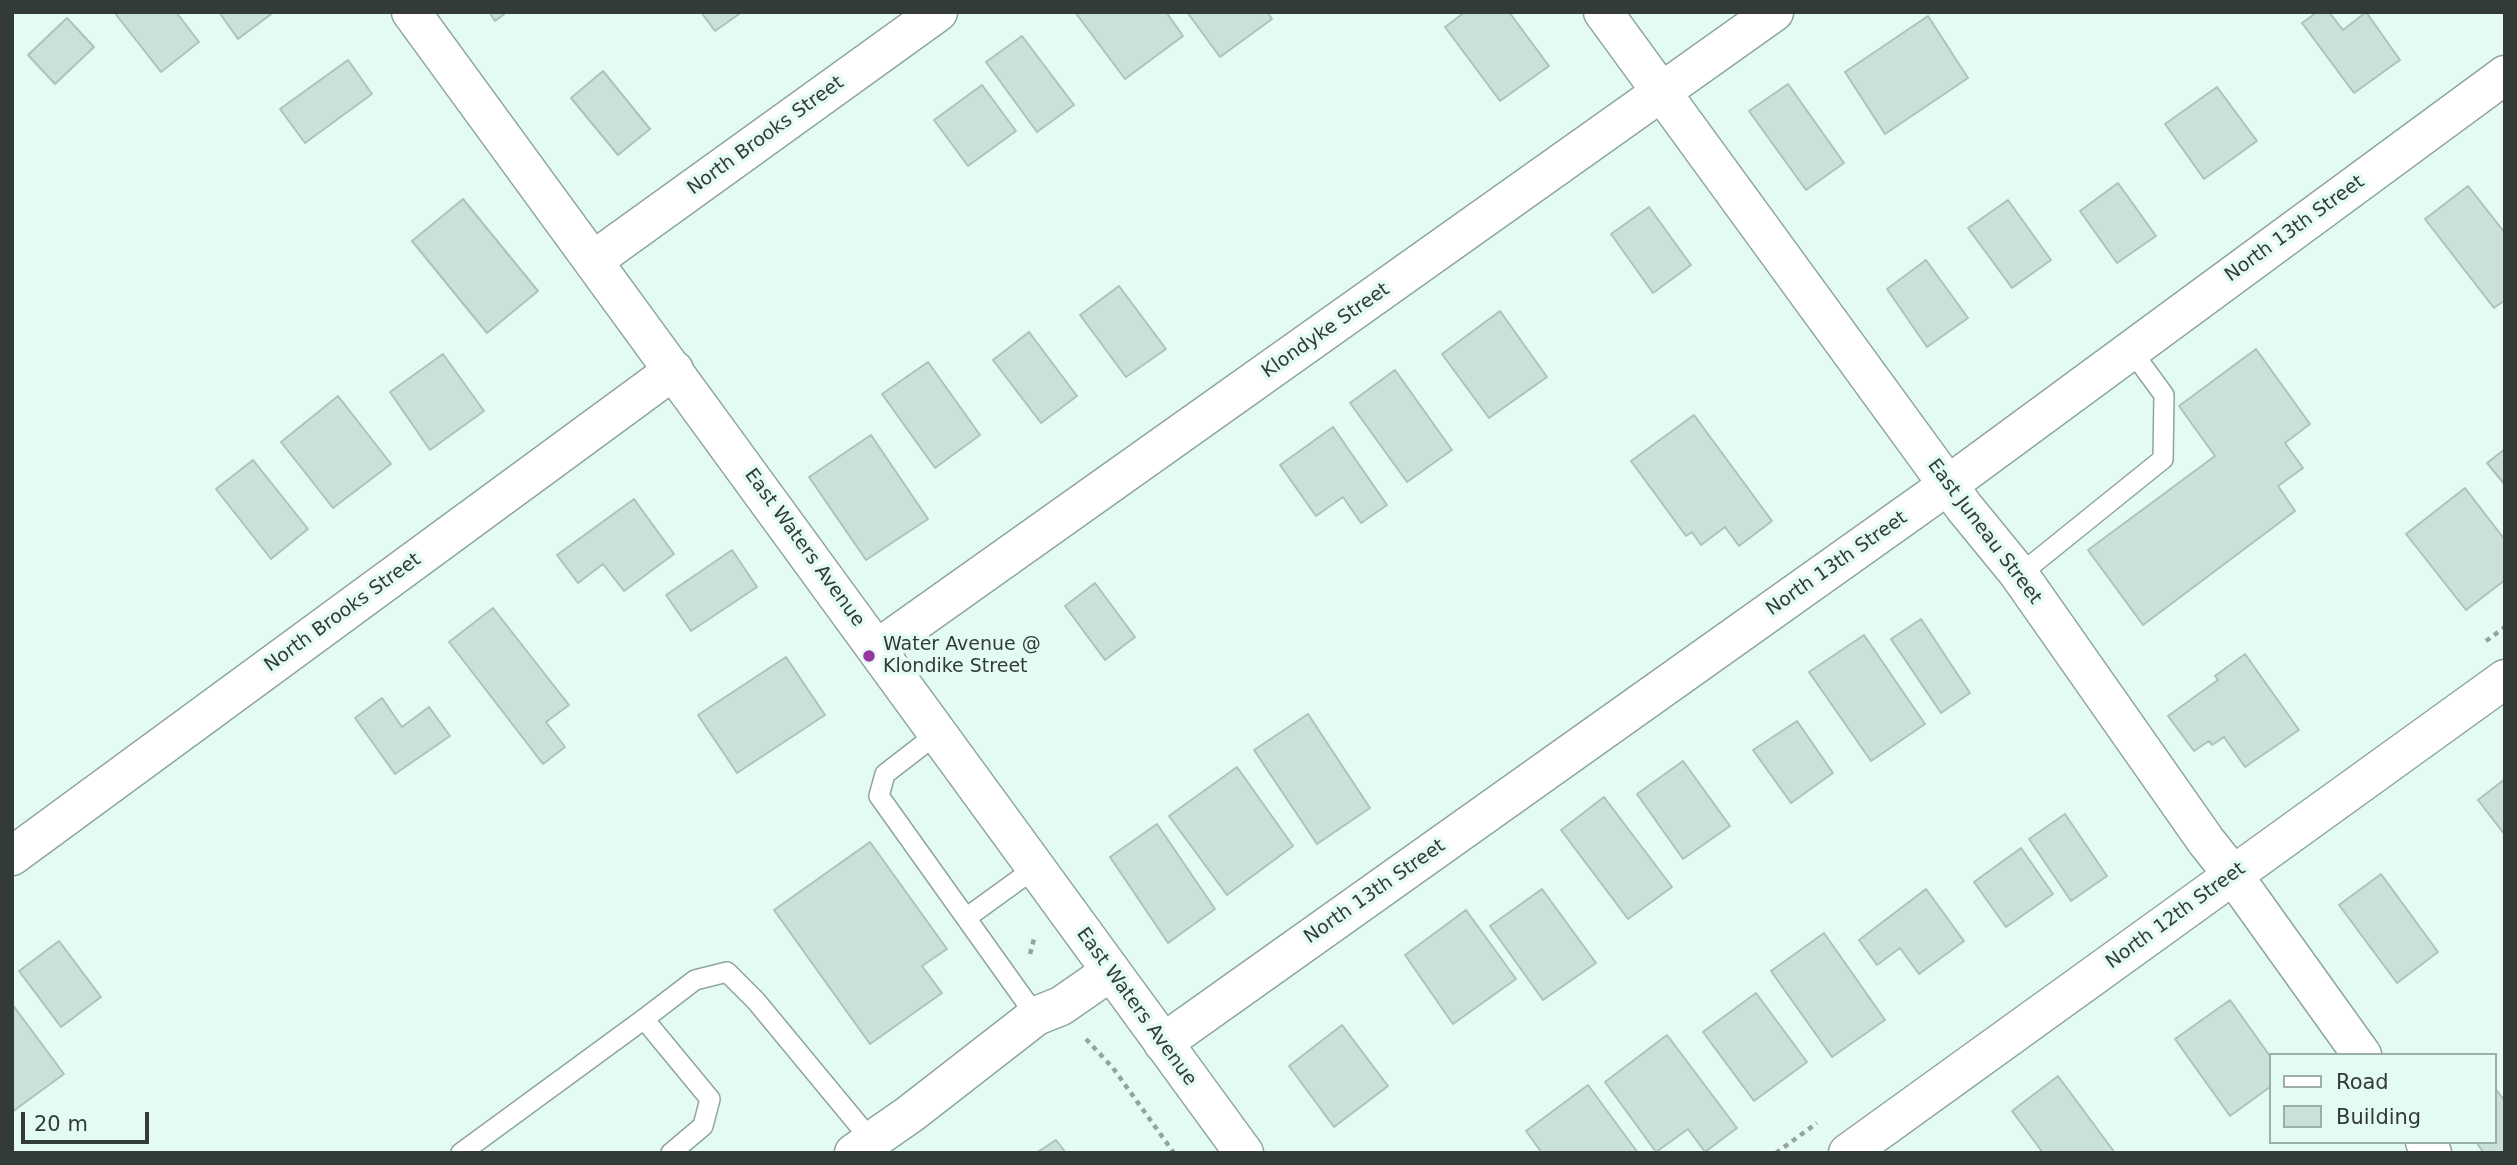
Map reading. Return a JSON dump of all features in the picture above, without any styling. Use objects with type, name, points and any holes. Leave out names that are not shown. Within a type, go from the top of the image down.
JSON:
[{"type":"street","name":"East Waters Avenue","points":[[411,12],[1244,1153]]},
{"type":"street","name":"North Brooks Street","points":[[594,260],[938,12]]},
{"type":"street","name":"East Juneau Street","points":[[1603,12],[1948,485],[2018,573],[2206,841],[2361,1053]]},
{"type":"street","name":"Klondyke Street","points":[[877,649],[1774,12]]},
{"type":"street","name":"North 13th Street","points":[[1163,1043],[1948,485],[2505,75]]},
{"type":"street","name":"North Brooks Street","points":[[12,856],[674,370]]},
{"type":"street","name":"North 12th Street","points":[[1848,1153],[2505,679]]},
{"type":"street","points":[[867,1149],[1036,1016],[1061,1006],[1110,972]]},
{"type":"lane","points":[[2018,573],[2164,459],[2164,396],[2131,350]]},
{"type":"lane","points":[[938,733],[885,774],[879,796],[1036,1016]]},
{"type":"lane","points":[[966,918],[1035,868]]},
{"type":"lane","points":[[461,1153],[695,980],[727,972],[757,1001],[867,1149]]},
{"type":"lane","points":[[644,1019],[710,1099],[703,1126],[671,1153]]},
{"type":"path","points":[[1076,1038],[1086,1039],[1113,1068],[1174,1153]]},
{"type":"building","points":[[114,12],[176,12],[199,42],[161,72]]},
{"type":"building","points":[[219,12],[274,12],[238,39]]},
{"type":"building","points":[[489,12],[507,12],[495,21]]},
{"type":"building","points":[[701,12],[742,12],[715,31]]},
{"type":"building","points":[[1075,12],[1166,12],[1183,36],[1125,79]]},
{"type":"building","points":[[1187,12],[1267,12],[1272,19],[1220,57]]},
{"type":"building","points":[[1465,12],[1509,12],[1549,66],[1500,101],[1445,27]]},
{"type":"building","points":[[2317,12],[2329,12],[2343,30],[2366,12],[2400,60],[2354,93],[2302,23]]},
{"type":"building","points":[[1928,16],[1968,78],[1885,134],[1845,72]]},
{"type":"building","points":[[67,18],[94,47],[55,84],[28,55]]},
{"type":"building","points":[[1022,36],[1074,105],[1037,132],[986,62]]},
{"type":"building","points":[[348,60],[372,94],[305,143],[280,109]]},
{"type":"building","points":[[603,71],[650,129],[618,155],[571,98]]},
{"type":"building","points":[[1788,84],[1844,163],[1806,190],[1749,111]]},
{"type":"building","points":[[982,85],[1016,131],[968,166],[934,120]]},
{"type":"building","points":[[2217,87],[2257,141],[2204,179],[2165,124]]},
{"type":"building","points":[[2118,183],[2156,236],[2117,263],[2080,211]]},
{"type":"building","points":[[2468,186],[2505,233],[2505,300],[2494,308],[2425,219]]},
{"type":"building","points":[[463,199],[538,291],[487,333],[412,241]]},
{"type":"building","points":[[2008,200],[2051,260],[2012,288],[1968,228]]},
{"type":"building","points":[[1649,207],[1691,265],[1653,293],[1611,234]]},
{"type":"building","points":[[1926,260],[1968,318],[1927,347],[1887,289]]},
{"type":"building","points":[[1119,286],[1166,349],[1126,377],[1080,315]]},
{"type":"building","points":[[1500,311],[1547,377],[1489,418],[1442,354]]},
{"type":"building","points":[[1029,332],[1077,396],[1041,423],[993,360]]},
{"type":"building","points":[[2256,349],[2310,424],[2285,443],[2303,468],[2278,486],[2295,511],[2143,625],[2088,550],[2215,456],[2179,406]]},
{"type":"building","points":[[443,354],[484,411],[430,450],[390,392]]},
{"type":"building","points":[[928,362],[980,435],[935,468],[882,394]]},
{"type":"building","points":[[1395,370],[1452,450],[1407,482],[1350,403]]},
{"type":"building","points":[[338,396],[391,464],[333,508],[281,442]]},
{"type":"building","points":[[1694,415],[1772,521],[1739,546],[1725,527],[1701,545],[1692,532],[1686,536],[1631,461]]},
{"type":"building","points":[[1333,427],[1387,505],[1361,523],[1343,497],[1316,516],[1280,465]]},
{"type":"building","points":[[871,435],[928,519],[866,560],[809,477]]},
{"type":"building","points":[[2505,449],[2505,485],[2487,463]]},
{"type":"building","points":[[253,460],[308,529],[271,559],[216,489]]},
{"type":"building","points":[[2465,488],[2505,540],[2505,580],[2466,610],[2406,534]]},
{"type":"building","points":[[634,499],[674,554],[624,591],[603,564],[578,583],[557,555]]},
{"type":"building","points":[[732,550],[757,587],[691,631],[666,595]]},
{"type":"building","points":[[1095,583],[1135,637],[1105,660],[1065,606]]},
{"type":"building","points":[[493,608],[569,705],[546,722],[565,747],[543,764],[449,642]]},
{"type":"building","points":[[1921,619],[1970,693],[1941,713],[1891,639]]},
{"type":"building","points":[[1864,635],[1925,724],[1871,761],[1809,672]]},
{"type":"building","points":[[2245,654],[2299,730],[2245,767],[2224,737],[2212,745],[2209,741],[2194,751],[2168,716],[2218,680],[2215,676]]},
{"type":"building","points":[[786,657],[825,715],[737,773],[698,715]]},
{"type":"building","points":[[382,698],[402,727],[429,707],[450,736],[395,774],[355,718]]},
{"type":"building","points":[[1308,714],[1370,808],[1317,844],[1254,750]]},
{"type":"building","points":[[1797,721],[1833,773],[1791,803],[1753,750]]},
{"type":"building","points":[[1683,761],[1730,826],[1683,859],[1637,794]]},
{"type":"building","points":[[1237,767],[1293,846],[1227,895],[1169,816]]},
{"type":"building","points":[[2505,779],[2505,835],[2478,800]]},
{"type":"building","points":[[1604,797],[1672,887],[1628,919],[1561,830]]},
{"type":"building","points":[[2065,814],[2107,876],[2071,901],[2029,839]]},
{"type":"building","points":[[1157,824],[1215,909],[1168,943],[1110,857]]},
{"type":"building","points":[[870,842],[947,949],[922,966],[942,993],[870,1044],[774,910]]},
{"type":"building","points":[[2021,848],[2053,894],[2006,927],[1974,882]]},
{"type":"building","points":[[2381,874],[2438,952],[2397,983],[2339,905]]},
{"type":"building","points":[[1542,889],[1596,963],[1543,1000],[1490,926]]},
{"type":"building","points":[[1926,889],[1964,941],[1919,974],[1900,948],[1877,965],[1859,940]]},
{"type":"building","points":[[1466,910],[1516,979],[1453,1024],[1405,955]]},
{"type":"building","points":[[1824,933],[1885,1020],[1832,1057],[1771,971]]},
{"type":"building","points":[[59,941],[101,997],[61,1027],[19,971]]},
{"type":"building","points":[[1756,993],[1807,1062],[1754,1101],[1703,1032]]},
{"type":"building","points":[[2230,1000],[2268,1053],[2268,1088],[2230,1116],[2175,1039]]},
{"type":"building","points":[[12,1004],[64,1074],[12,1112]]},
{"type":"building","points":[[1342,1025],[1388,1086],[1334,1127],[1289,1066]]},
{"type":"building","points":[[1667,1035],[1737,1128],[1705,1152],[1688,1129],[1656,1152],[1605,1082]]},
{"type":"building","points":[[2058,1076],[2115,1153],[2043,1153],[2012,1111]]},
{"type":"building","points":[[1588,1085],[1638,1153],[1542,1153],[1526,1131]]},
{"type":"building","points":[[2496,1090],[2505,1101],[2505,1153],[2484,1153],[2477,1144],[2496,1144]]},
{"type":"building","points":[[1056,1140],[1066,1153],[1036,1153]]},
{"type":"place","name":"Water Avenue @ Klondike Street","points":[[869,656]]}]
